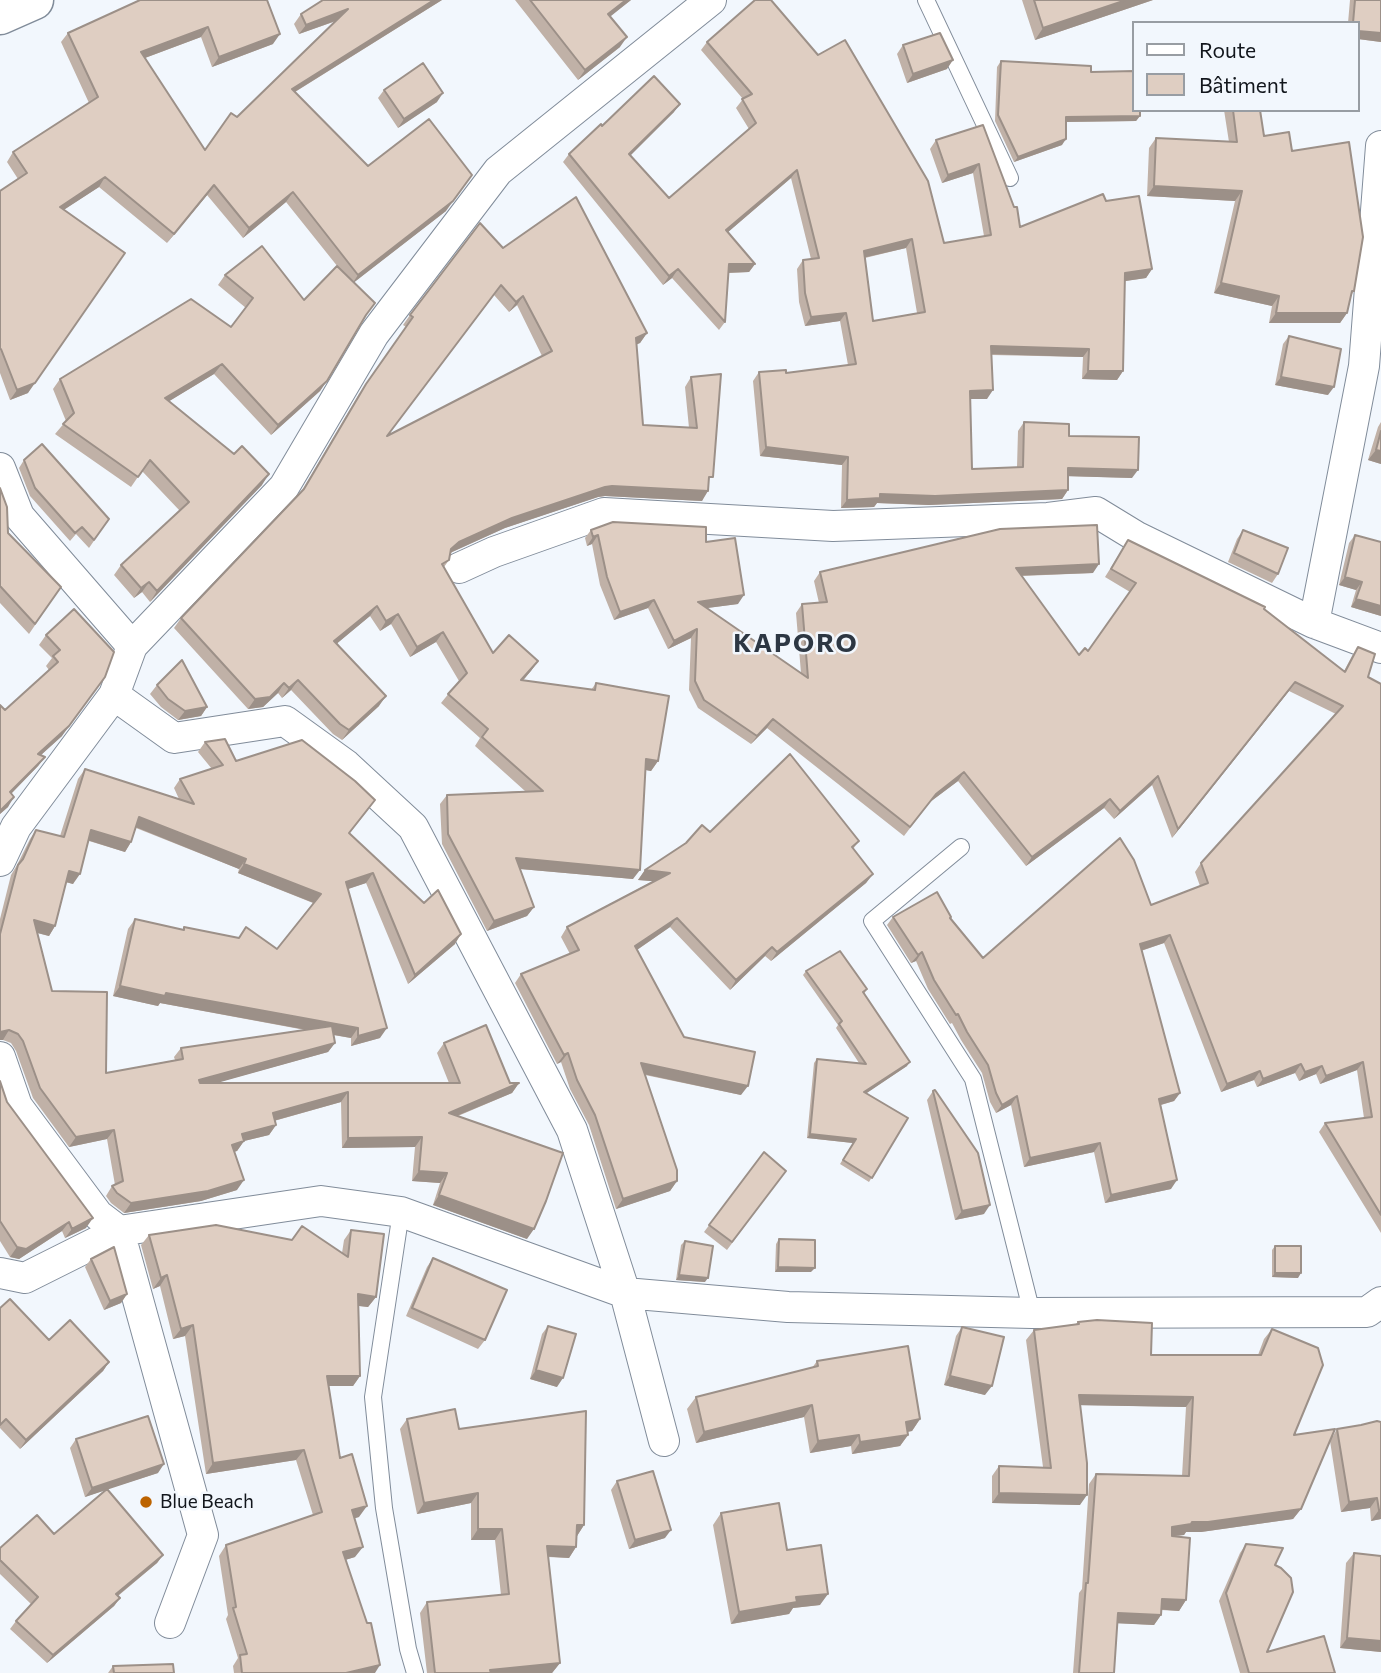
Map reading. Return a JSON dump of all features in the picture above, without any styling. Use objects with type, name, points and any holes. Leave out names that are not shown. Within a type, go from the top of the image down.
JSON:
[{"type":"main road","points":[[0,15],[34,0]]},
{"type":"street","points":[[0,860],[16,827],[114,695],[132,646],[284,487],[374,334],[498,171],[711,0]]},
{"type":"street","points":[[1314,623],[1364,366],[1381,146]]},
{"type":"street","points":[[0,468],[19,516],[132,646]]},
{"type":"street","points":[[458,568],[494,552],[604,513],[833,526],[1048,517],[1096,512],[1137,537],[1314,623],[1381,648]]},
{"type":"street","points":[[114,695],[174,738],[285,720],[346,765],[413,827],[572,1130],[625,1293],[664,1441]]},
{"type":"street","points":[[0,1057],[17,1106],[98,1215],[119,1231],[203,1535],[170,1623]]},
{"type":"street","points":[[0,1273],[25,1278],[119,1231],[320,1201],[401,1212],[625,1293],[788,1307],[1032,1313],[1367,1312],[1381,1303]]},
{"type":"lane","points":[[926,0],[1010,178]]},
{"type":"lane","points":[[961,847],[872,921],[973,1079],[1032,1313]]},
{"type":"lane","points":[[401,1212],[373,1397],[384,1508],[408,1649],[415,1673]]},
{"type":"building","points":[[140,0],[267,0],[280,34],[219,57],[208,27],[141,52],[205,150],[231,113],[237,117],[348,9],[306,25],[301,14],[323,0],[434,0],[292,89],[368,166],[429,119],[472,175],[453,201],[358,275],[293,192],[249,228],[214,185],[174,234],[105,177],[60,207],[125,253],[35,383],[17,390],[0,349],[0,191],[27,173],[13,152],[98,97],[68,33]]},
{"type":"building","points":[[530,0],[626,0],[608,14],[627,37],[585,70]]},
{"type":"building","points":[[755,0],[771,0],[818,55],[845,40],[928,181],[944,243],[991,235],[979,164],[948,175],[936,140],[983,125],[1014,207],[1017,207],[1020,227],[1103,194],[1106,201],[1139,196],[1152,269],[1125,273],[1123,371],[1088,371],[1089,349],[991,346],[993,390],[970,391],[972,469],[1023,467],[1024,422],[1069,424],[1069,436],[1139,437],[1138,470],[1068,468],[1068,490],[935,496],[880,494],[880,498],[847,500],[848,457],[766,447],[759,372],[786,370],[786,373],[856,364],[846,313],[811,317],[805,293],[803,260],[819,258],[797,170],[726,230],[755,264],[729,264],[725,322],[678,269],[669,276],[569,154],[654,76],[680,104],[629,154],[669,198],[756,123],[742,99],[752,94],[707,42]],"holes":[[[912,239],[925,312],[873,321],[864,251]]]},
{"type":"building","points":[[1034,0],[1126,0],[1043,28]]},
{"type":"building","points":[[1355,0],[1381,0],[1381,33],[1360,31],[1360,21],[1353,21]]},
{"type":"building","points":[[940,33],[953,60],[913,74],[903,45]]},
{"type":"building","points":[[1001,61],[1091,66],[1091,72],[1132,71],[1132,112],[1140,112],[1140,116],[1066,117],[1066,139],[1018,157],[998,115]]},
{"type":"building","points":[[423,63],[443,93],[404,119],[384,90]]},
{"type":"building","points":[[1233,112],[1260,112],[1264,136],[1289,132],[1292,151],[1349,142],[1363,237],[1354,291],[1347,313],[1276,313],[1279,296],[1221,283],[1242,191],[1154,186],[1156,138],[1237,142]]},
{"type":"building","points":[[576,197],[647,333],[636,338],[643,425],[697,428],[691,377],[721,374],[713,477],[709,477],[708,491],[605,487],[512,518],[459,542],[451,549],[449,560],[442,564],[493,653],[509,635],[538,661],[521,680],[595,690],[596,683],[669,696],[658,761],[646,759],[640,870],[516,858],[534,907],[494,921],[448,834],[447,795],[543,791],[482,737],[488,729],[448,694],[467,673],[443,632],[417,647],[398,614],[386,621],[377,606],[334,641],[386,696],[349,730],[298,680],[289,688],[284,683],[270,697],[255,699],[181,618],[304,489],[366,384],[413,317],[410,315],[480,223],[503,248]],"holes":[[[501,285],[516,302],[523,296],[552,351],[387,436]]]},
{"type":"building","points":[[262,246],[304,300],[337,266],[375,303],[327,381],[278,425],[222,364],[165,398],[234,454],[242,446],[269,474],[157,591],[149,582],[141,588],[121,565],[189,502],[150,460],[138,477],[63,424],[74,413],[60,379],[191,299],[231,327],[253,298],[225,275]]},
{"type":"building","points":[[1289,336],[1341,349],[1334,387],[1281,377]]},
{"type":"building","points":[[1381,431],[1381,451],[1376,450]]},
{"type":"building","points":[[42,444],[109,519],[94,540],[82,527],[75,533],[35,488],[24,460]]},
{"type":"building","points":[[0,488],[7,507],[8,533],[61,587],[35,624],[0,586]]},
{"type":"building","points":[[613,522],[706,527],[706,542],[735,538],[744,595],[698,602],[808,678],[802,604],[827,602],[820,572],[1000,529],[1097,525],[1099,564],[1016,568],[1079,655],[1085,648],[1088,651],[1136,583],[1111,569],[1128,540],[1265,607],[1264,609],[1345,672],[1358,647],[1375,654],[1368,677],[1381,684],[1381,1215],[1325,1123],[1372,1117],[1363,1062],[1326,1076],[1322,1066],[1305,1072],[1301,1064],[1263,1079],[1260,1071],[1227,1084],[1170,935],[1140,944],[1180,1093],[1159,1099],[1177,1180],[1111,1195],[1100,1143],[1030,1158],[1017,1096],[1002,1105],[988,1065],[934,980],[922,952],[918,955],[893,917],[937,892],[950,918],[983,958],[1120,838],[1134,860],[1151,905],[1208,883],[1201,863],[1343,706],[1295,682],[1178,829],[1158,776],[1120,811],[1110,799],[1032,857],[964,772],[936,794],[910,827],[773,719],[757,736],[704,700],[695,681],[697,629],[674,641],[654,600],[620,612],[607,577],[598,535],[593,537],[591,530]]},
{"type":"building","points":[[1243,530],[1288,548],[1278,574],[1234,553]]},
{"type":"building","points":[[1355,535],[1381,542],[1381,606],[1356,599],[1362,582],[1345,577]]},
{"type":"building","points":[[74,609],[114,652],[105,677],[69,726],[38,754],[45,757],[10,792],[14,797],[0,811],[0,705],[5,710],[58,662],[53,656],[60,650],[46,635]]},
{"type":"building","points":[[182,660],[207,707],[185,711],[168,699],[157,685]]},
{"type":"building","points":[[225,739],[236,761],[302,740],[355,781],[375,800],[349,833],[424,903],[438,890],[461,934],[415,975],[373,873],[346,882],[387,1028],[358,1036],[358,1028],[120,986],[135,919],[239,938],[246,927],[277,949],[321,894],[244,864],[246,859],[139,817],[131,842],[91,830],[80,874],[69,871],[55,926],[34,920],[52,991],[107,992],[106,1073],[183,1059],[181,1048],[332,1026],[335,1043],[199,1080],[200,1083],[460,1083],[444,1043],[486,1025],[510,1083],[519,1083],[449,1113],[563,1153],[534,1229],[439,1195],[447,1173],[419,1171],[422,1137],[348,1138],[348,1092],[273,1113],[276,1125],[242,1134],[244,1141],[232,1145],[244,1180],[208,1191],[131,1203],[112,1186],[123,1181],[114,1130],[76,1137],[40,1088],[18,1034],[9,1030],[0,1032],[0,934],[18,865],[36,830],[64,837],[85,769],[194,804],[180,779],[223,765],[205,742]]},
{"type":"building","points":[[790,754],[859,841],[852,847],[873,874],[777,952],[772,947],[736,980],[677,918],[635,946],[684,1037],[755,1052],[748,1086],[641,1063],[677,1170],[677,1181],[623,1199],[595,1115],[577,1080],[568,1053],[564,1055],[521,974],[579,950],[567,927],[670,873],[645,870],[686,843],[702,825],[710,832]]},
{"type":"building","points":[[840,951],[867,989],[863,992],[910,1062],[864,1092],[908,1118],[872,1178],[843,1160],[856,1139],[810,1134],[817,1059],[866,1064],[839,1024],[842,1021],[806,971]]},
{"type":"building","points":[[0,1081],[7,1102],[93,1218],[72,1229],[69,1222],[26,1249],[17,1247],[0,1221]]},
{"type":"building","points":[[935,1090],[978,1153],[990,1205],[962,1211],[933,1091]]},
{"type":"building","points":[[764,1152],[786,1171],[732,1242],[709,1225]]},
{"type":"building","points":[[216,1225],[292,1240],[302,1226],[348,1257],[351,1230],[384,1234],[376,1297],[358,1294],[360,1376],[327,1376],[340,1458],[352,1454],[367,1506],[352,1510],[363,1547],[343,1552],[367,1623],[371,1623],[380,1665],[346,1673],[242,1673],[240,1655],[247,1654],[233,1608],[236,1607],[226,1545],[322,1512],[304,1450],[213,1463],[193,1325],[181,1329],[167,1275],[161,1278],[149,1235]]},
{"type":"building","points":[[779,1239],[815,1240],[815,1268],[778,1267]]},
{"type":"building","points":[[685,1241],[713,1246],[708,1278],[679,1275]]},
{"type":"building","points":[[1275,1246],[1301,1246],[1301,1273],[1275,1273]]},
{"type":"building","points":[[114,1247],[127,1294],[110,1301],[91,1259]]},
{"type":"building","points":[[433,1258],[507,1290],[485,1340],[412,1308]]},
{"type":"building","points":[[10,1299],[49,1340],[70,1320],[109,1362],[26,1440],[6,1419],[0,1425],[0,1308]]},
{"type":"building","points":[[1097,1320],[1152,1323],[1151,1355],[1261,1355],[1272,1329],[1318,1348],[1323,1365],[1294,1435],[1335,1429],[1301,1509],[1192,1522],[1172,1527],[1172,1536],[1190,1538],[1186,1600],[1162,1599],[1161,1615],[1118,1613],[1114,1673],[1079,1673],[1096,1474],[1189,1476],[1193,1397],[1079,1395],[1087,1463],[1087,1495],[999,1493],[999,1466],[1051,1468],[1034,1330]]},
{"type":"building","points":[[548,1326],[576,1334],[563,1378],[536,1370]]},
{"type":"building","points":[[962,1327],[1004,1337],[992,1386],[950,1376]]},
{"type":"building","points":[[908,1346],[920,1419],[906,1422],[908,1435],[860,1442],[859,1435],[818,1441],[812,1405],[704,1432],[696,1397],[818,1366],[817,1361]]},
{"type":"building","points":[[455,1409],[459,1429],[586,1411],[584,1525],[577,1525],[576,1547],[547,1546],[560,1663],[490,1670],[491,1673],[435,1673],[427,1602],[509,1594],[502,1529],[478,1529],[478,1493],[424,1503],[407,1419]]},
{"type":"building","points":[[148,1416],[164,1464],[92,1488],[76,1439]]},
{"type":"building","points":[[1381,1422],[1381,1510],[1377,1498],[1349,1502],[1337,1429]]},
{"type":"building","points":[[653,1471],[671,1530],[635,1540],[617,1481]]},
{"type":"building","points":[[107,1489],[163,1555],[116,1594],[120,1598],[53,1655],[16,1621],[38,1597],[0,1560],[0,1548],[37,1515],[54,1534]]},
{"type":"building","points":[[779,1503],[787,1550],[821,1545],[828,1594],[796,1597],[797,1602],[739,1612],[721,1513]]},
{"type":"building","points":[[1246,1544],[1283,1548],[1275,1565],[1291,1578],[1293,1592],[1267,1652],[1324,1636],[1335,1673],[1249,1673],[1226,1593]]},
{"type":"building","points":[[1354,1553],[1381,1556],[1381,1641],[1347,1638]]},
{"type":"building","points":[[173,1664],[174,1673],[114,1673],[113,1666]]},
{"type":"place","name":"Blue Beach","points":[[146,1502]]},
{"type":"district","name":"KAPORO","points":[[796,643]]}]
